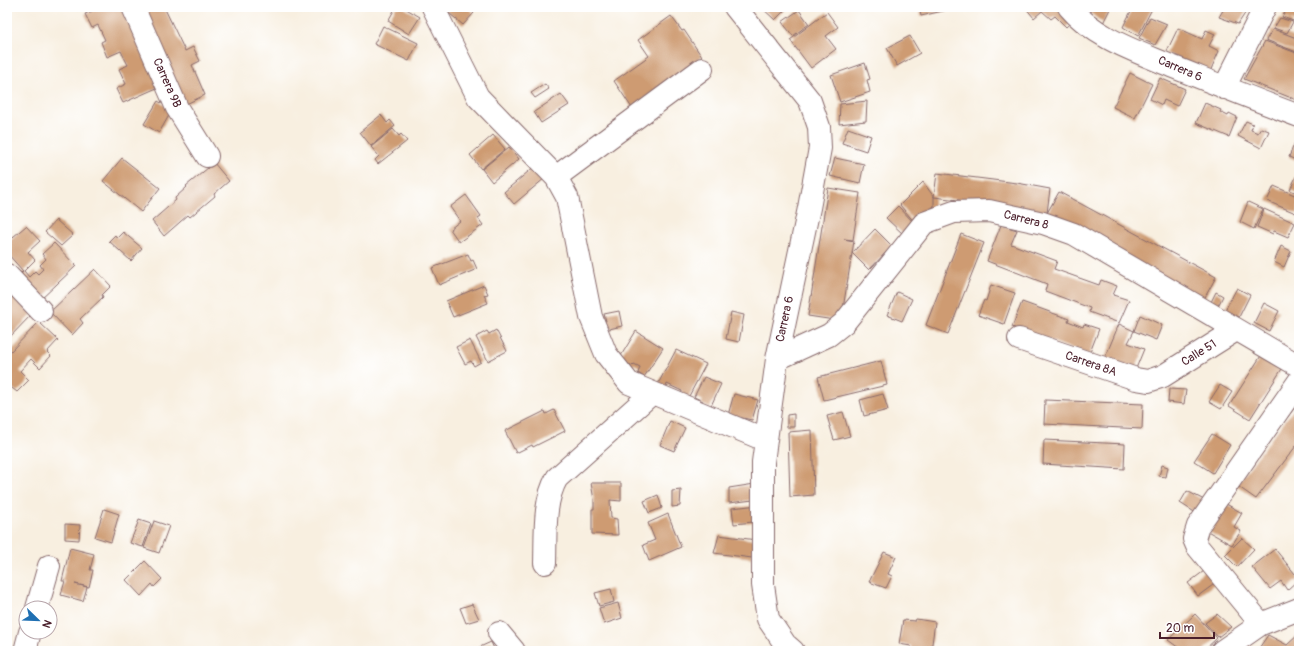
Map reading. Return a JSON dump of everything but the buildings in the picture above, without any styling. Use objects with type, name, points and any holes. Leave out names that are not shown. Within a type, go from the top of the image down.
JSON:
[{"type":"street","name":"Carrera 9B","points":[[133,7],[177,108],[207,156]]},
{"type":"street","points":[[432,7],[478,97],[556,177],[567,197],[591,317],[606,354],[629,383],[651,394],[765,440]]},
{"type":"street","name":"Carrera 6","points":[[735,7],[810,101],[819,127],[820,148],[809,208],[777,359],[763,462],[763,585],[768,619],[785,644],[793,651]]},
{"type":"street","name":"Carrera 6","points":[[1070,7],[1077,16],[1114,42],[1224,88],[1299,116]]},
{"type":"street","points":[[1224,88],[1265,7]]},
{"type":"street","points":[[556,177],[702,69]]},
{"type":"street","name":"Carrera 8","points":[[777,359],[829,335],[844,323],[924,223],[954,212],[989,211],[1043,223],[1074,234],[1299,366]]},
{"type":"street","points":[[7,275],[41,311]]},
{"type":"street","name":"Calle 51","points":[[1163,376],[1236,330]]},
{"type":"street","name":"Carrera 8A","points":[[1019,339],[1136,380],[1148,381],[1163,376]]},
{"type":"street","points":[[1261,624],[1197,546],[1195,534],[1198,526],[1299,381]]},
{"type":"street","points":[[544,563],[548,503],[551,488],[557,478],[651,394]]},
{"type":"street","points":[[39,600],[49,566]]},
{"type":"street","points":[[1222,651],[1261,624],[1299,609]]},
{"type":"street","points":[[499,633],[514,651]]},
{"type":"street","points":[[25,651],[28,640]]}]
